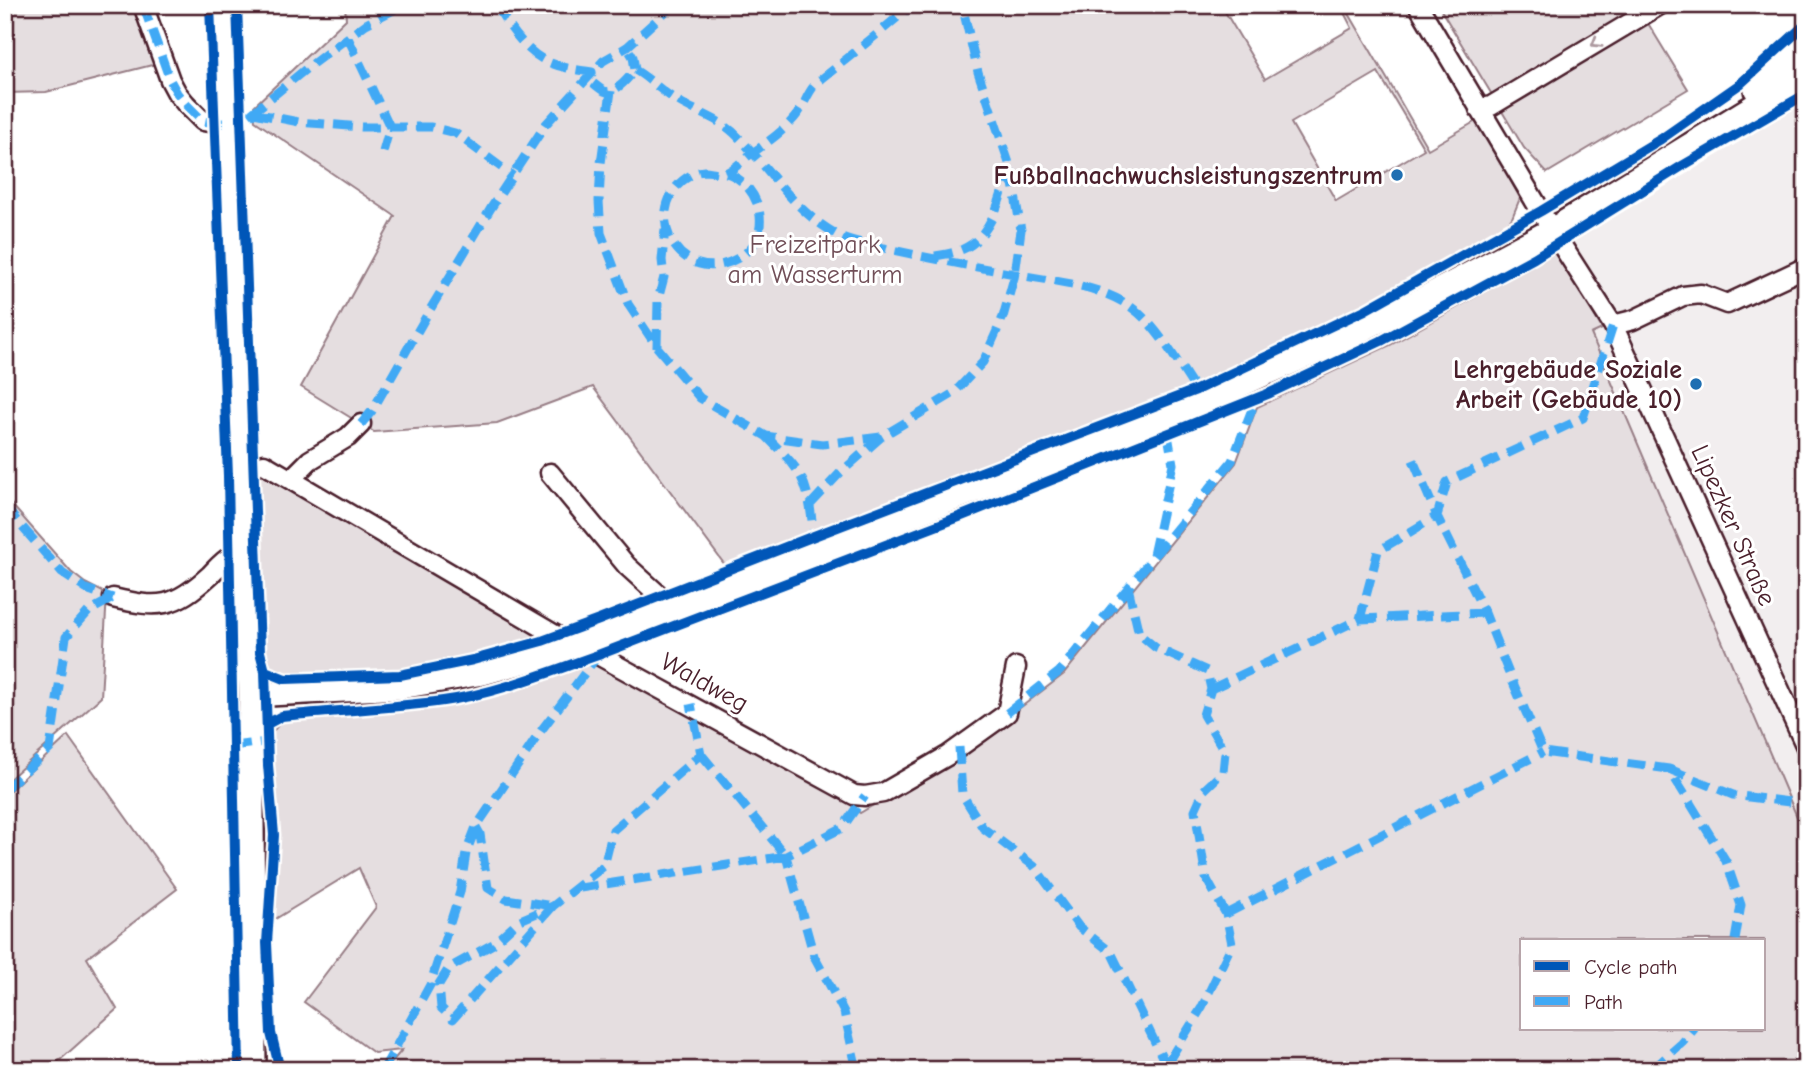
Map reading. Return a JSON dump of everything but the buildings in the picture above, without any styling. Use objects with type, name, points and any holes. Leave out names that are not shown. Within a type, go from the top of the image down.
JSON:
[{"type":"main road","points":[[226,5],[251,695],[254,1070]]},
{"type":"main road","points":[[1694,141],[1806,49]]},
{"type":"main road","points":[[251,695],[400,687],[483,673],[576,645],[1200,403],[1265,376],[1417,302],[1552,230],[1806,74]]},
{"type":"main road","points":[[255,1019],[269,1070]]},
{"type":"street","points":[[143,5],[177,93],[203,121],[232,124]]},
{"type":"street","name":"Lipezker Straße","points":[[1418,5],[1552,230],[1613,325],[1806,747]]},
{"type":"street","points":[[1479,109],[1491,106],[1660,5]]},
{"type":"street","points":[[1613,325],[1633,320],[1683,296],[1701,294],[1727,304],[1806,267]]},
{"type":"street","points":[[291,479],[310,460],[348,437],[361,424]]},
{"type":"street","name":"Waldweg","points":[[264,464],[576,645],[598,654],[854,795],[883,793],[947,756],[1007,713],[1016,667]]},
{"type":"street","points":[[550,473],[627,566],[671,609]]},
{"type":"street","points":[[113,598],[138,604],[173,602],[201,583],[229,557],[247,555]]},
{"type":"shaded area","points":[[1806,102],[1806,838],[1591,333],[1602,328],[1558,251]]},
{"type":"green space","points":[[5,5],[136,5],[156,64],[46,92],[5,93]]},
{"type":"green space","name":"Freizeitpark am Wasserturm","points":[[345,5],[1221,5],[1265,79],[1352,28],[1340,5],[1344,5],[1428,149],[1476,121],[1409,5],[1486,134],[1520,198],[1512,218],[1501,231],[1361,307],[1258,354],[1193,388],[725,565],[593,387],[497,423],[374,432],[301,387],[395,216],[255,121],[254,106],[346,19]],"holes":[[[1378,72],[1424,149],[1336,201],[1291,123]]]},
{"type":"green space","points":[[1438,5],[1620,5],[1633,27],[1646,20],[1688,89],[1547,173],[1524,148]]},
{"type":"green space","points":[[1558,251],[1602,329],[1591,334],[1806,838],[1806,1070],[385,1070],[402,1050],[374,1053],[304,1002],[376,907],[359,868],[272,921],[275,846],[273,731],[281,722],[294,717],[367,715],[447,706],[595,659],[828,784],[860,813],[945,762],[1064,674],[1236,463],[1257,407],[1390,345]]},
{"type":"green space","points":[[259,468],[547,637],[472,658],[399,672],[286,676],[268,668],[263,654]]},
{"type":"green space","points":[[5,497],[71,572],[107,594],[101,697],[5,783]]},
{"type":"green space","points":[[68,736],[177,889],[87,958],[117,1009],[49,1070],[5,1070],[5,795]]},
{"type":"marked path","points":[[143,5],[177,93],[203,121],[232,123]]},
{"type":"marked path","points":[[250,115],[366,24],[403,5]]},
{"type":"marked path","points":[[496,5],[518,38],[532,52],[553,64],[592,72],[593,83],[604,91],[617,88],[635,70],[633,57],[627,47]]},
{"type":"marked path","points":[[361,424],[372,411],[491,208],[546,124],[603,61],[627,47],[673,5]]},
{"type":"marked path","points":[[726,173],[742,182],[754,196],[760,214],[759,232],[756,241],[735,260],[717,265],[699,264],[689,260],[674,245],[666,226],[667,205],[676,187],[684,179],[699,172],[725,173],[733,168],[788,125],[822,79],[906,10],[922,5]]},
{"type":"marked path","points":[[611,91],[601,163],[601,233],[628,304],[657,347],[700,398],[766,436],[822,444],[881,437],[954,393],[983,362],[1003,317],[1015,274],[1021,230],[1010,166],[978,72],[962,5]]},
{"type":"marked path","points":[[348,38],[390,127],[383,152]]},
{"type":"marked path","points":[[635,70],[672,97],[733,132],[807,213],[838,235],[902,252],[1066,283],[1107,294],[1140,314],[1196,390]]},
{"type":"marked path","points":[[254,113],[299,122],[361,127],[431,127],[455,133],[513,176]]},
{"type":"marked path","points":[[935,256],[963,249],[972,244],[986,229],[996,210],[1008,171]]},
{"type":"marked path","points":[[657,347],[658,300],[664,277],[662,260],[665,229]]},
{"type":"marked path","points":[[1211,689],[1360,619],[1378,551],[1437,516],[1447,482],[1583,418],[1613,325]]},
{"type":"marked path","points":[[1007,713],[1059,672],[1232,461],[1256,399]]},
{"type":"marked path","points":[[1153,555],[1173,464],[1168,435]]},
{"type":"marked path","points":[[766,436],[800,475],[810,504],[814,536]]},
{"type":"marked path","points":[[810,505],[839,474],[881,437]]},
{"type":"marked path","points":[[1413,460],[1437,516],[1485,613],[1543,752],[1669,769],[1726,861],[1741,905],[1735,939]]},
{"type":"marked path","points":[[5,507],[62,573],[86,589],[113,598]]},
{"type":"marked path","points":[[1128,587],[1139,634],[1156,648],[1207,671],[1211,689],[1203,715],[1225,752],[1223,772],[1204,790],[1195,810],[1206,878],[1226,914],[1232,944],[1202,1007],[1166,1065],[1168,1070]]},
{"type":"marked path","points":[[5,789],[50,749],[66,637],[89,611],[113,598]]},
{"type":"marked path","points":[[1360,619],[1485,613]]},
{"type":"marked path","points":[[383,1070],[430,985],[460,892],[466,853],[476,827],[543,728],[596,658]]},
{"type":"marked path","points":[[553,906],[453,1019],[441,1008],[439,984],[449,968],[493,944],[518,921],[553,906],[604,866],[613,830],[701,754],[691,704]]},
{"type":"marked path","points":[[232,746],[266,742]]},
{"type":"marked path","points":[[959,747],[962,794],[983,828],[1034,866],[1079,927],[1111,952],[1166,1065]]},
{"type":"marked path","points":[[1226,914],[1543,752]]},
{"type":"marked path","points":[[701,754],[786,856]]},
{"type":"marked path","points":[[1669,769],[1733,795],[1797,803]]},
{"type":"marked path","points":[[857,1070],[844,1012],[814,956],[786,856],[842,828],[865,796]]},
{"type":"marked path","points":[[476,827],[480,834],[488,888],[506,899],[553,906]]},
{"type":"marked path","points":[[580,888],[786,856]]},
{"type":"marked path","points":[[1652,1070],[1693,1030]]},
{"type":"cycle path","points":[[210,5],[228,476],[239,1070]]},
{"type":"cycle path","points":[[237,5],[260,652],[265,671],[268,765],[274,835],[267,943],[271,1033],[280,1070]]},
{"type":"cycle path","points":[[265,671],[285,679],[400,675],[473,660],[542,641],[1196,390],[1365,310],[1541,211],[1661,139],[1740,84],[1806,24]]},
{"type":"cycle path","points":[[267,724],[282,716],[463,698],[522,682],[959,517],[1270,393],[1381,341],[1534,258],[1682,166],[1806,94]]},
{"type":"place","name":"Fußballnachwuchsleistungszentrum","points":[[1397,175]]},
{"type":"place","name":"Lehrgebäude Soziale Arbeit (Gebäude 10)","points":[[1696,384]]}]
